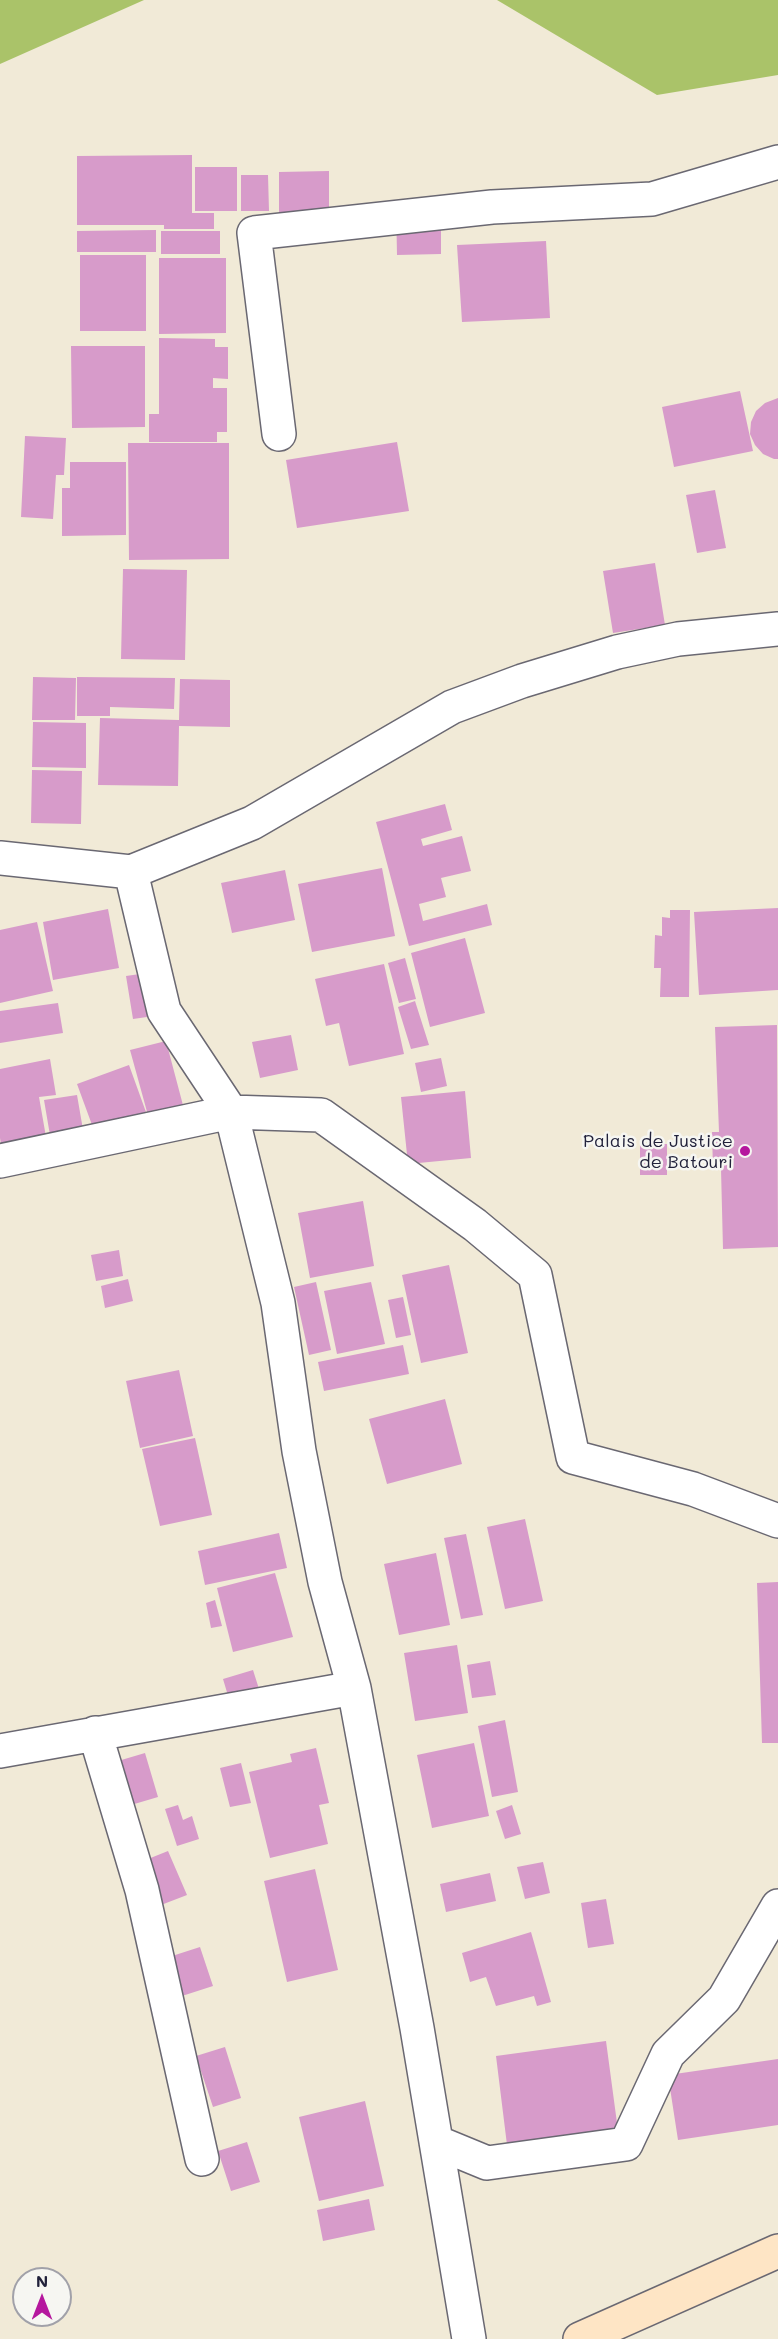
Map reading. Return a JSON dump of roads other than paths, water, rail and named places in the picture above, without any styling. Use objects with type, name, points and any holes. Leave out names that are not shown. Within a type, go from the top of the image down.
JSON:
[{"type":"main road","points":[[580,2339],[778,2251]]},
{"type":"street","points":[[279,434],[254,233],[492,207],[652,199],[778,162]]},
{"type":"street","points":[[0,858],[131,872],[252,823],[452,708],[522,681],[617,652],[678,639],[778,628]]},
{"type":"street","points":[[131,872],[164,1011],[231,1112],[278,1303],[299,1451],[325,1582],[354,1688],[469,2339]]},
{"type":"street","points":[[0,1161],[231,1112],[321,1115],[475,1225],[535,1275],[573,1457],[693,1489],[778,1521]]},
{"type":"street","points":[[0,1751],[354,1688]]},
{"type":"street","points":[[95,1733],[142,1890],[202,2159]]},
{"type":"street","points":[[436,2142],[488,2163],[626,2144],[668,2054],[724,1999],[778,1906]]},
{"type":"place","name":"Palais de Justice de Batouri","points":[[745,1151]]}]
